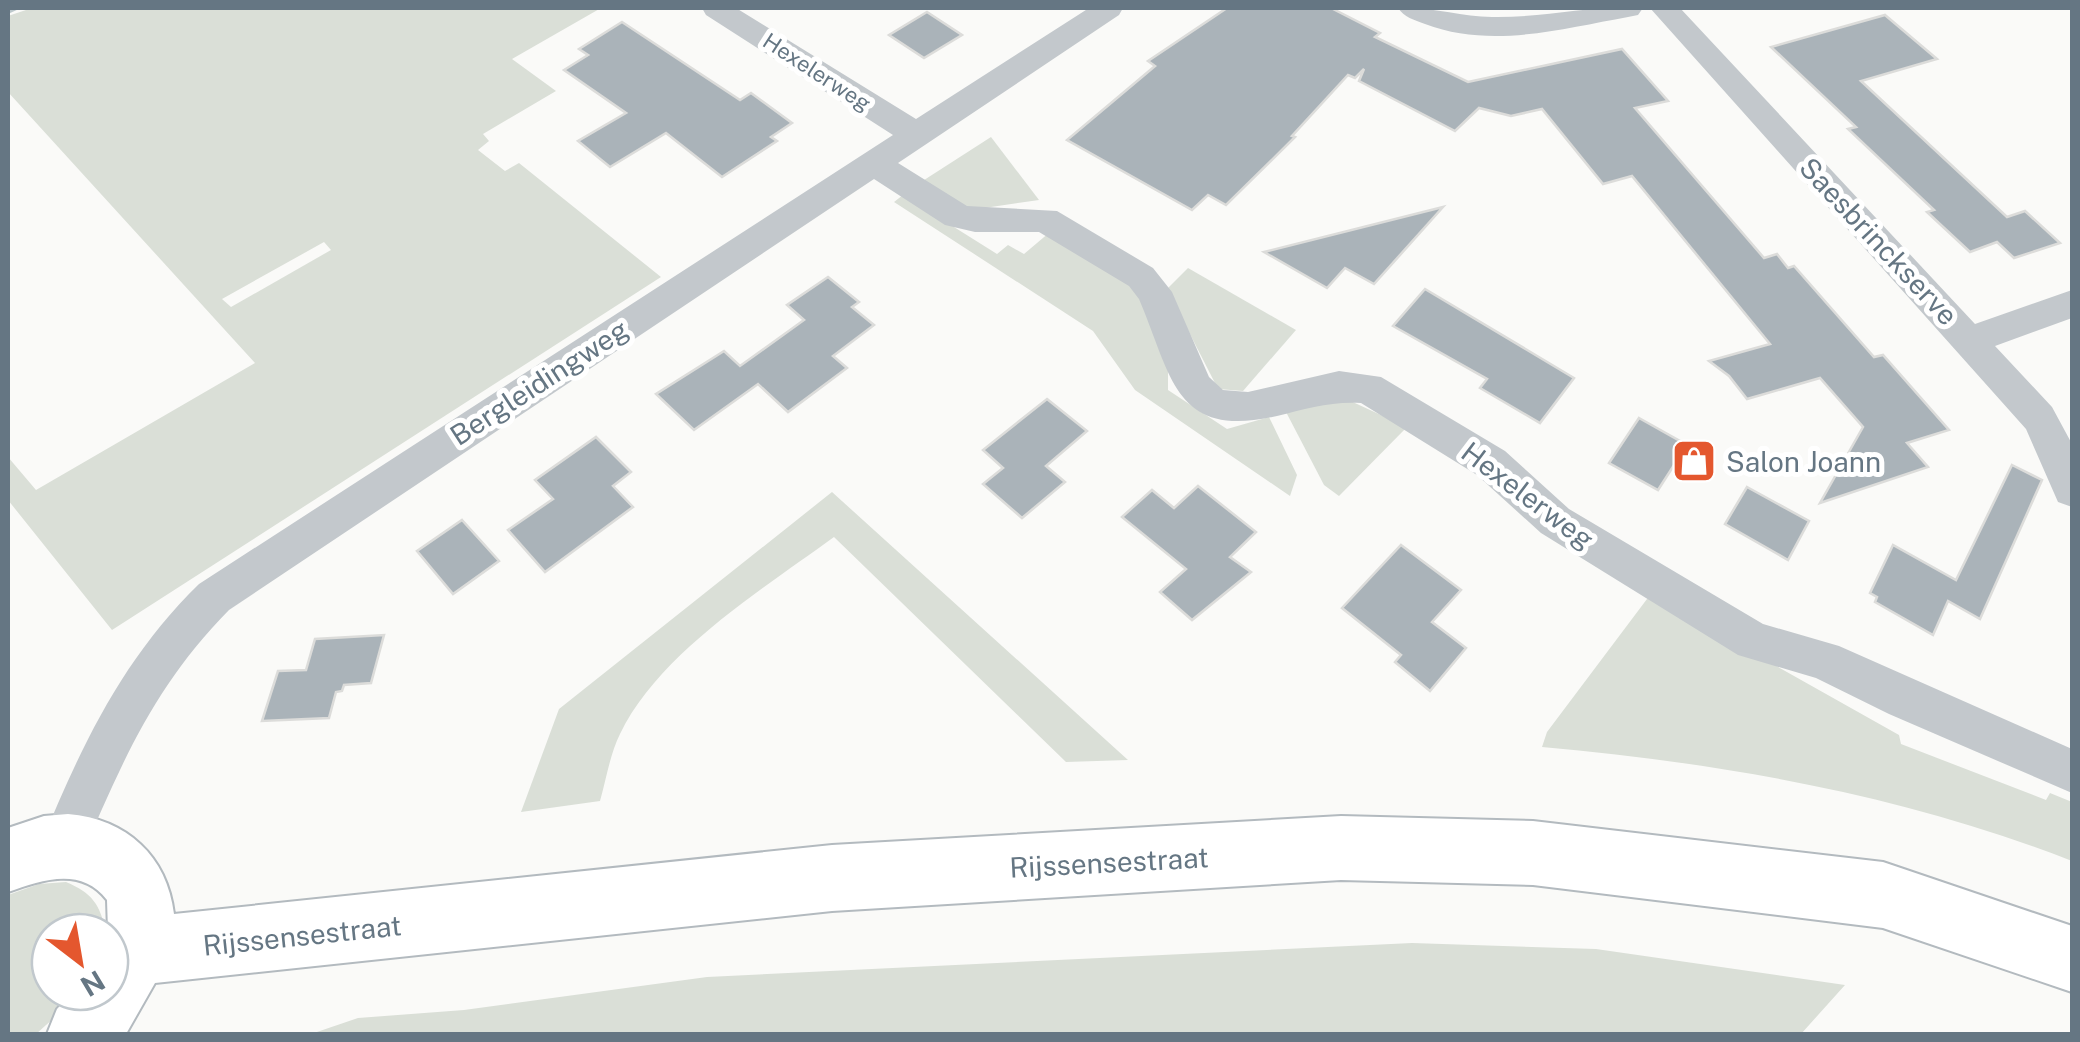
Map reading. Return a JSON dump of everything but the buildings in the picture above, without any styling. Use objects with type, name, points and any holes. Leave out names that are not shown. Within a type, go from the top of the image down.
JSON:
[{"type":"main road","points":[[36,852],[88,847],[121,864],[131,876],[139,898],[136,952],[104,1010],[82,1034]]},
{"type":"main road","name":"Rijssensestraat","points":[[136,952],[832,878],[1341,848],[1533,852],[1883,895],[2072,959]]},
{"type":"street","name":"Hexelerweg","points":[[716,8],[918,136]]},
{"type":"street","name":"Bergleidingweg","points":[[36,852],[158,654],[214,596],[1109,8]]},
{"type":"street","points":[[1413,8],[1460,26],[1486,30],[1628,8]]},
{"type":"street","name":"Saesbrinckserve","points":[[1664,8],[2039,418],[2067,471],[2072,490]]},
{"type":"street","name":"Hexelerweg","points":[[876,164],[957,216],[974,220],[1045,220],[1141,277],[1154,292],[1194,386],[1213,404],[1248,407],[1339,386],[1368,388],[1491,463],[1555,521],[1753,641],[1824,660],[1904,699],[2072,770]]},
{"type":"street","points":[[1970,340],[2072,304]]},
{"type":"shaded area","points":[[32,8],[601,8],[512,59],[556,91],[483,134],[489,141],[478,150],[505,171],[519,163],[661,277],[112,630],[8,500],[8,457],[36,490],[255,363],[8,92],[8,16]],"holes":[[[324,242],[331,250],[231,307],[222,299]]]},
{"type":"shaded area","points":[[991,137],[1039,200],[964,211],[921,182]]},
{"type":"shaded area","points":[[903,195],[997,254],[1008,245],[1024,254],[1050,232],[1135,284],[1168,362],[1168,390],[1227,429],[1269,417],[1297,475],[1290,496],[1135,390],[1093,331],[894,202]]},
{"type":"shaded area","points":[[1188,268],[1296,330],[1243,391],[1218,389],[1167,289]]},
{"type":"shaded area","points":[[1344,398],[1407,427],[1339,496],[1324,485],[1286,412]]},
{"type":"shaded area","points":[[832,492],[1128,760],[1066,762],[834,537],[745,601],[660,676],[637,704],[620,734],[600,801],[521,812],[559,709]]},
{"type":"shaded area","points":[[1650,595],[1899,735],[1901,744],[2046,800],[2050,793],[2072,802],[2072,861],[1944,818],[1812,785],[1677,762],[1542,747],[1547,732]]},
{"type":"shaded area","points":[[66,882],[82,891],[100,912],[30,912],[30,1012],[61,1012],[36,1034],[8,1034],[8,895],[39,884]]},
{"type":"shaded area","points":[[1412,943],[1596,949],[1845,985],[1801,1034],[311,1034],[358,1018],[464,1010],[707,977]]},
{"type":"waterway","points":[[8,10],[15,8]]},
{"type":"place","name":"Salon Joann","points":[[1694,461]]}]
